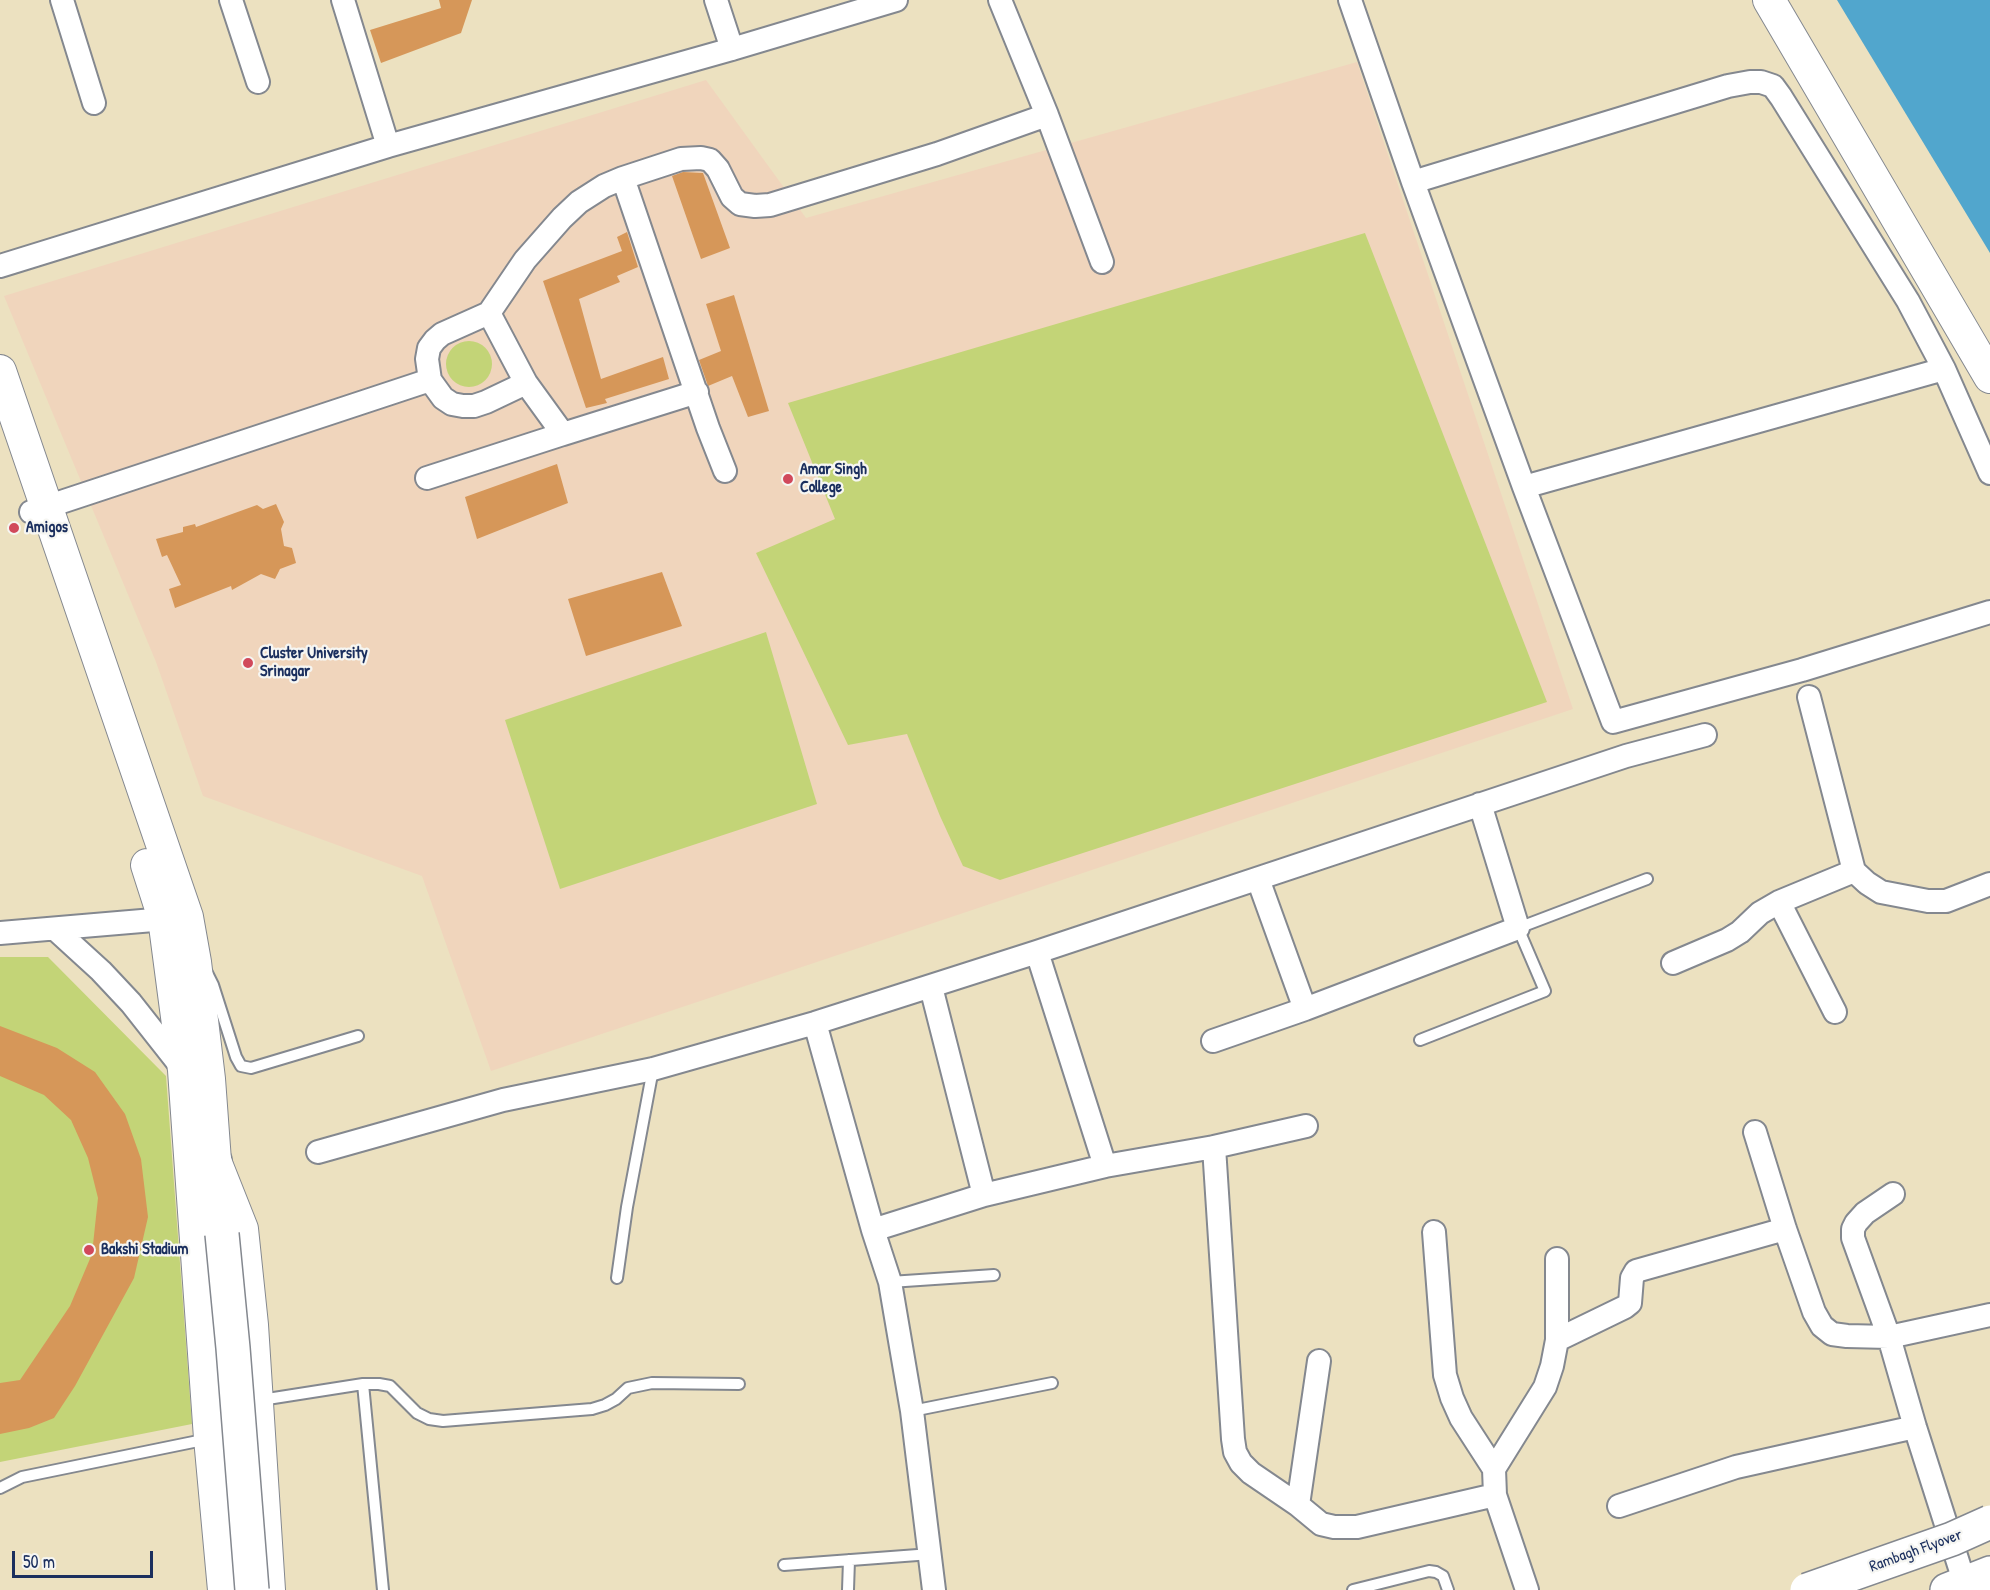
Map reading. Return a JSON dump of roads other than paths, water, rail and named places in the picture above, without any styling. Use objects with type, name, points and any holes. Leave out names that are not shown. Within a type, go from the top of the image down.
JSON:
[{"type":"main road","points":[[215,1161],[233,1348],[252,1590]]},
{"type":"main road","name":"Rambagh Flyover","points":[[1807,1590],[1952,1539],[1990,1522]]},
{"type":"main road","points":[[1843,1590],[1990,1533]]},
{"type":"main road","name":"Rambagh Flyover","points":[[1869,1590],[1990,1545]]},
{"type":"street","points":[[62,0],[94,103]]},
{"type":"street","points":[[231,0],[258,82]]},
{"type":"street","points":[[343,0],[388,146]]},
{"type":"street","points":[[716,0],[732,49]]},
{"type":"street","points":[[0,266],[388,146],[896,0]]},
{"type":"street","points":[[1000,0],[1047,115],[1102,262]]},
{"type":"street","points":[[1350,0],[1413,182],[1524,487],[1613,722],[1802,670],[1990,612]]},
{"type":"street","points":[[1769,0],[1990,376]]},
{"type":"street","points":[[1413,182],[1728,86],[1750,82],[1761,82],[1773,86],[1908,301],[1944,369],[1990,473]]},
{"type":"street","points":[[526,383],[474,406],[452,404],[443,398],[430,380],[427,359],[429,348],[441,334],[489,313],[525,260],[562,218],[595,191],[623,178],[681,159],[701,158],[710,160],[732,197],[740,204],[770,205],[937,154],[1047,115]]},
{"type":"street","points":[[623,178],[708,428],[725,471]]},
{"type":"street","points":[[489,313],[526,383],[562,434]]},
{"type":"street","points":[[1524,487],[1944,369]]},
{"type":"street","points":[[0,371],[39,509],[176,918],[195,963],[209,1078],[215,1161],[242,1229],[252,1324],[235,1428],[225,1590]]},
{"type":"street","points":[[39,509],[430,380]]},
{"type":"street","points":[[427,478],[697,392]]},
{"type":"street","points":[[0,419],[39,509]]},
{"type":"street","points":[[1809,697],[1854,871],[1881,892],[1928,901],[1946,901],[1990,884]]},
{"type":"street","points":[[318,1152],[502,1100],[653,1069],[815,1023],[931,987],[1626,756],[1705,735]]},
{"type":"street","points":[[1213,1041],[1305,1009],[1518,928],[1480,804]]},
{"type":"street","points":[[1673,963],[1727,940],[1740,932],[1760,913],[1779,902],[1854,871]]},
{"type":"street","points":[[1258,879],[1305,1009]]},
{"type":"street","points":[[1779,902],[1835,1012]]},
{"type":"street","points":[[0,933],[176,918]]},
{"type":"street","points":[[176,918],[184,1070],[235,1428],[269,1590]]},
{"type":"street","points":[[55,929],[101,971],[131,1003],[184,1070]]},
{"type":"street","points":[[1037,952],[1105,1166]]},
{"type":"street","points":[[931,987],[984,1195]]},
{"type":"street","points":[[815,1023],[873,1230],[890,1282],[912,1411],[934,1590]]},
{"type":"street","points":[[873,1230],[984,1195],[1105,1166],[1214,1147],[1306,1126]]},
{"type":"street","points":[[1755,1132],[1814,1312],[1822,1326],[1832,1334],[1889,1337],[1990,1315]]},
{"type":"street","points":[[1214,1147],[1233,1438],[1235,1452],[1241,1463],[1251,1473],[1298,1505],[1321,1524],[1345,1528],[1495,1495]]},
{"type":"street","points":[[1893,1194],[1865,1213],[1853,1229],[1853,1238],[1889,1337],[1915,1427],[1967,1582]]},
{"type":"street","points":[[1557,1340],[1630,1303],[1632,1278],[1636,1271],[1785,1229]]},
{"type":"street","points":[[1434,1232],[1445,1375],[1461,1418],[1494,1468],[1495,1495],[1527,1590]]},
{"type":"street","points":[[1494,1468],[1545,1387],[1557,1340],[1557,1259]]},
{"type":"street","points":[[1298,1505],[1319,1361]]},
{"type":"street","points":[[1619,1506],[1736,1467],[1915,1427]]},
{"type":"lane","points":[[1420,1040],[1545,991],[1518,928],[1647,879]]},
{"type":"lane","points":[[195,963],[206,972],[213,985],[241,1066],[251,1068],[358,1036]]},
{"type":"lane","points":[[617,1278],[627,1207],[653,1069]]},
{"type":"lane","points":[[890,1282],[994,1275]]},
{"type":"lane","points":[[0,1488],[22,1477],[235,1428],[363,1384],[390,1386],[417,1413],[429,1419],[443,1421],[592,1409],[616,1399],[628,1388],[652,1383],[739,1384]]},
{"type":"lane","points":[[912,1411],[1052,1383]]},
{"type":"lane","points":[[363,1384],[383,1590]]},
{"type":"lane","points":[[783,1565],[931,1554]]},
{"type":"lane","points":[[848,1590],[849,1560]]},
{"type":"lane","points":[[1353,1590],[1429,1571],[1443,1576],[1448,1590]]},
{"type":"water","points":[[1837,0],[1990,0],[1990,253]]},
{"type":"place","name":"Amar Singh College","points":[[788,479]]},
{"type":"place","name":"Amigos","points":[[14,528]]},
{"type":"place","name":"Cluster University Srinagar","points":[[248,663]]},
{"type":"place","name":"Bakshi Stadium","points":[[89,1250]]}]
